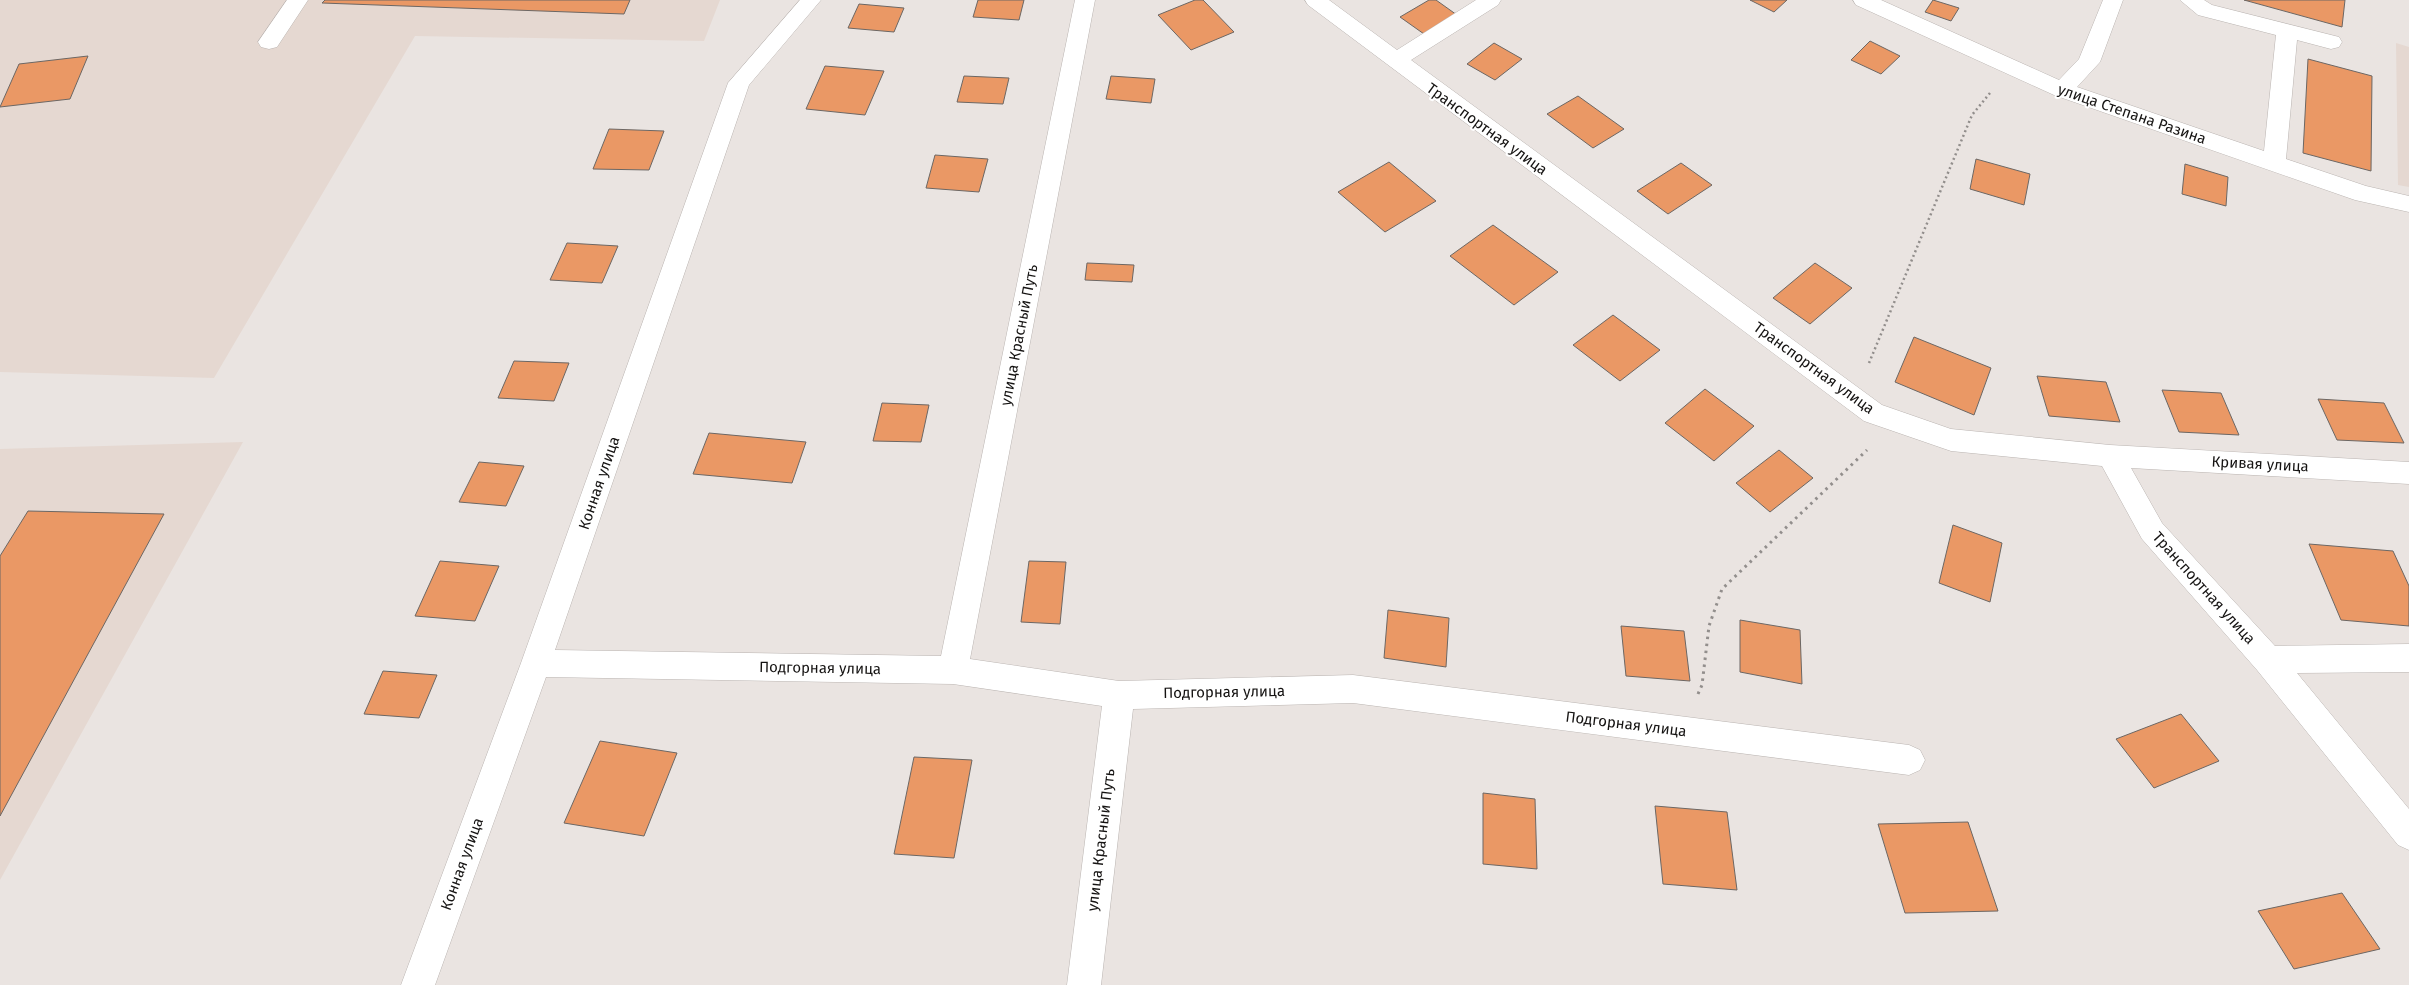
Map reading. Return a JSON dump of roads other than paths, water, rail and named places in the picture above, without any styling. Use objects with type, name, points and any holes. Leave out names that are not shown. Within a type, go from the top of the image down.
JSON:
[{"type":"street","points":[[269,42],[298,0]]},
{"type":"street","name":"Конная улица","points":[[418,985],[536,663],[740,83],[811,0]]},
{"type":"street","name":"улица Красный Путь","points":[[953,670],[1085,0]]},
{"type":"street","name":"Транспортная улица","points":[[1315,0],[1873,413],[1951,440],[2110,456],[2152,531],[2268,660],[2409,834]]},
{"type":"street","points":[[1395,61],[1491,0]]},
{"type":"street","name":"улица Степана Разина","points":[[1863,0],[2062,90],[2363,194],[2409,204]]},
{"type":"street","points":[[2062,90],[2089,62],[2113,0]]},
{"type":"street","points":[[2190,0],[2205,10],[2331,42]]},
{"type":"street","points":[[2274,163],[2287,31]]},
{"type":"street","name":"Кривая улица","points":[[2110,456],[2409,473]]},
{"type":"street","points":[[2268,660],[2409,658]]},
{"type":"street","name":"Подгорная улица","points":[[536,663],[953,670],[1119,695],[1353,689],[1909,760]]},
{"type":"street","name":"улица Красный Путь","points":[[1084,985],[1119,695]]}]
